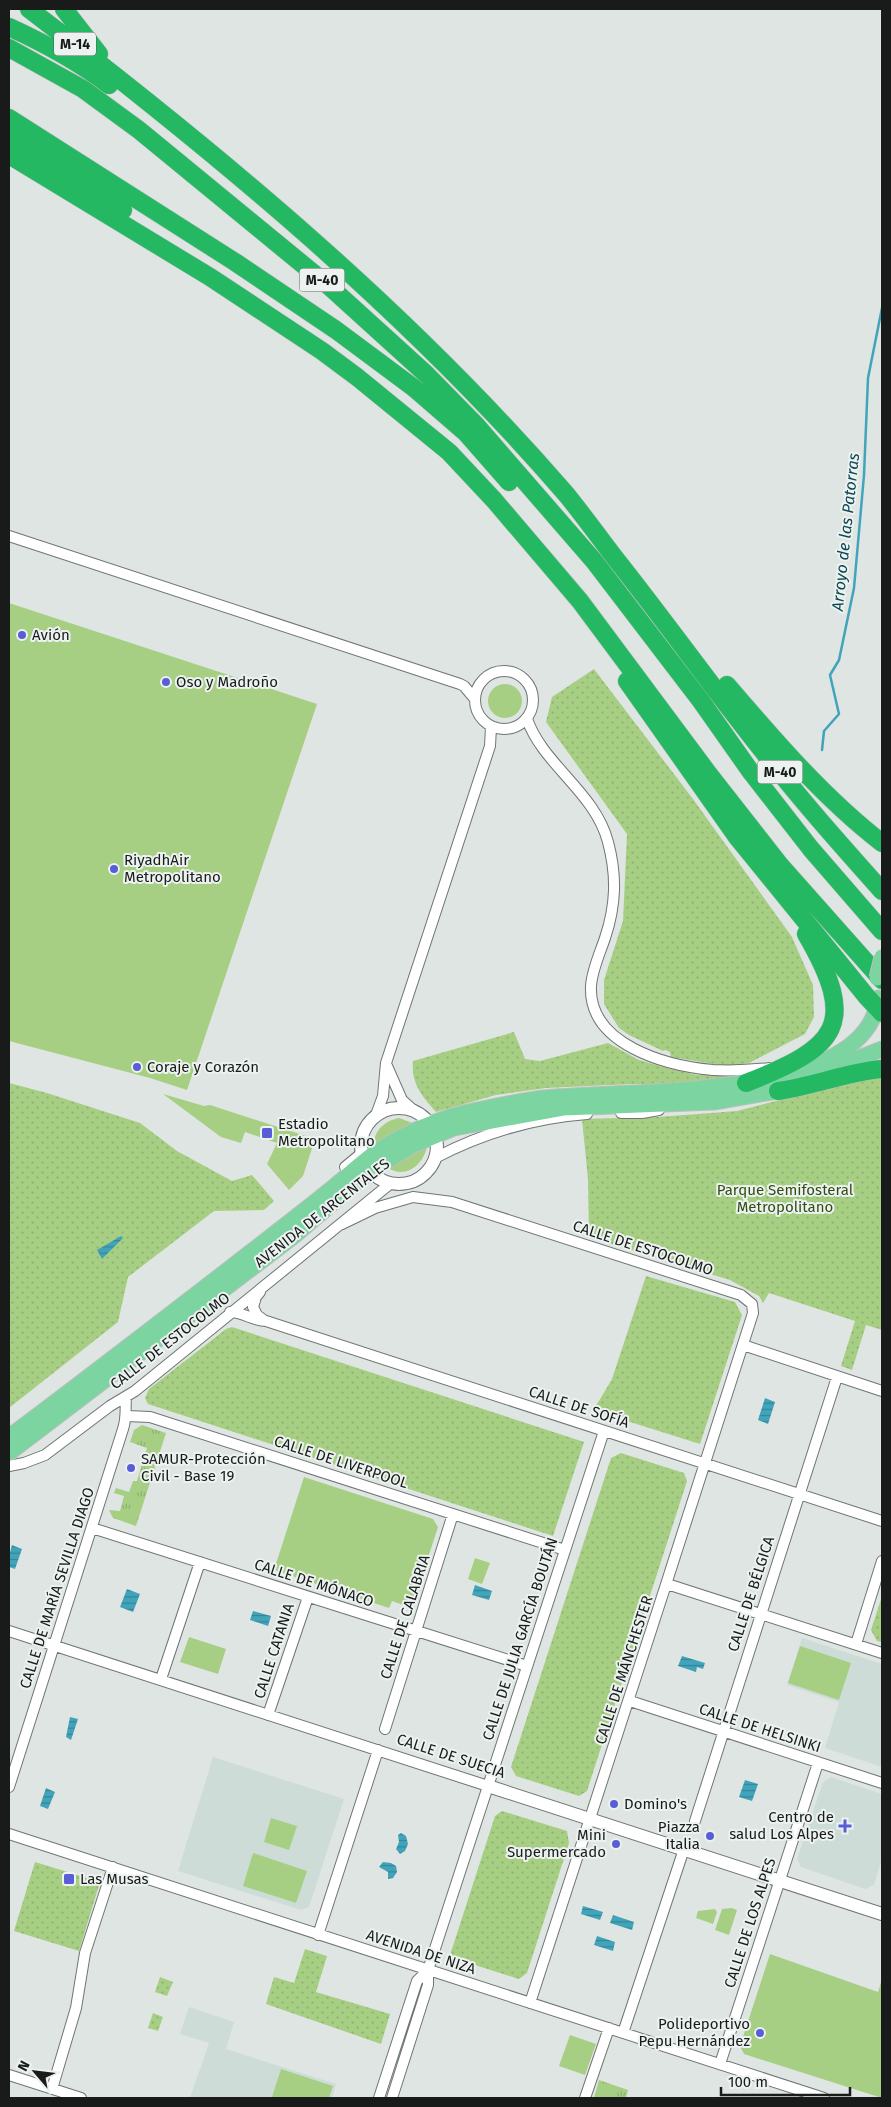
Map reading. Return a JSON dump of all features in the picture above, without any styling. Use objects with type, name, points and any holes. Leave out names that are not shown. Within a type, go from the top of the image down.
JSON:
[{"type":"highway","name":"M-14","points":[[29,9],[120,80]]},
{"type":"highway","points":[[64,9],[120,80],[242,178],[289,221]]},
{"type":"highway","name":"M-40","points":[[9,28],[93,73],[237,185],[289,221],[330,255],[434,352],[567,495],[761,749],[829,832],[882,891]]},
{"type":"highway","name":"M-40","points":[[9,48],[84,90],[139,130],[329,286],[426,374],[476,425],[594,561],[696,694],[751,772],[811,849],[882,931]]},
{"type":"highway","points":[[9,109],[111,184]]},
{"type":"highway","points":[[13,127],[111,184],[235,262],[336,330],[414,388],[466,433],[584,567],[648,650],[751,772]]},
{"type":"highway","points":[[13,127],[183,250],[210,277]]},
{"type":"highway","points":[[9,156],[210,277],[357,377],[449,452],[494,500],[580,601],[774,858],[880,979]]},
{"type":"highway","points":[[580,601],[619,670],[727,823],[781,893],[877,1005]]},
{"type":"highway","points":[[684,647],[719,677],[809,778],[865,830],[882,843]]},
{"type":"highway","points":[[746,1083],[786,1068],[809,1053],[823,1039],[832,1026],[835,1009],[833,990],[824,967],[781,893]]},
{"type":"highway","points":[[778,1091],[802,1088],[867,1071],[882,1069]]},
{"type":"main road","points":[[877,1005],[882,957]]},
{"type":"main road","name":"AVENIDA DE ARCENTALES","points":[[9,1437],[365,1162],[414,1144],[433,1130],[443,1118],[542,1098],[612,1092],[697,1090],[746,1083],[803,1068],[850,1046],[868,1015],[877,1005]]},
{"type":"main road","name":"AVENIDA DE ARCENTALES","points":[[433,1130],[454,1128],[489,1120],[563,1108],[688,1104],[737,1099],[778,1091],[882,1049]]},
{"type":"main road","name":"AVENIDA DE ARCENTALES","points":[[9,1454],[294,1236],[365,1162]]},
{"type":"street","points":[[9,536],[464,686],[475,699],[479,715],[491,727],[504,730],[521,725],[527,719],[534,702],[533,693],[524,678],[508,671],[490,674],[479,686],[475,699]]},
{"type":"street","points":[[464,686],[483,680]]},
{"type":"street","points":[[527,719],[539,740],[589,802],[607,839],[613,864],[615,891],[607,933],[592,976],[591,987],[594,1005],[610,1032],[623,1044],[652,1057],[689,1067],[730,1071],[786,1068]]},
{"type":"street","points":[[376,1115],[383,1096],[386,1063],[490,746],[491,727]]},
{"type":"street","points":[[490,746],[504,730]]},
{"type":"street","points":[[386,1063],[402,1100],[420,1114],[433,1130],[437,1143],[435,1158],[431,1166],[418,1179],[409,1183],[391,1183],[380,1179],[365,1162],[363,1134],[369,1122],[376,1115],[394,1108],[413,1110]]},
{"type":"street","name":"AVENIDA DE ARCENTALES","points":[[435,1158],[484,1136],[512,1126],[545,1119],[606,1112],[642,1113],[688,1104]]},
{"type":"street","name":"CALLE DE ESTOCOLMO","points":[[9,1466],[34,1461],[45,1455],[110,1406],[126,1397],[391,1183]]},
{"type":"street","name":"CALLE DE ESTOCOLMO","points":[[342,1224],[375,1208],[413,1197],[452,1202],[741,1295],[752,1304],[753,1313],[743,1345]]},
{"type":"street","points":[[266,1284],[256,1297],[253,1307],[257,1315],[266,1321]]},
{"type":"street","name":"CALLE DE SOFÍA","points":[[230,1312],[238,1312],[255,1321],[266,1321],[882,1521]]},
{"type":"street","points":[[743,1345],[882,1392]]},
{"type":"street","name":"CALLE DE MÁNCHESTER","points":[[530,2003],[630,1701],[743,1345]]},
{"type":"street","name":"CALLE DE BÉLGICA","points":[[695,1821],[837,1377]]},
{"type":"street","name":"CALLE DE MARÍA SEVILLA DIAGO","points":[[9,1786],[127,1416],[125,1407],[126,1397]]},
{"type":"street","name":"CALLE DE LIVERPOOL","points":[[110,1406],[117,1407],[127,1416],[150,1417],[565,1550]]},
{"type":"street","name":"CALLE DE JULIA GARCÍA BOUTÁN","points":[[392,2098],[428,1985],[428,1970],[604,1431]]},
{"type":"street","name":"CALLE DE CALABRIA","points":[[385,1729],[453,1514]]},
{"type":"street","name":"CALLE DE MÓNACO","points":[[92,1528],[527,1666]]},
{"type":"street","points":[[856,1644],[882,1561]]},
{"type":"street","points":[[162,1680],[200,1562]]},
{"type":"street","points":[[667,1584],[882,1653]]},
{"type":"street","name":"CALLE CATANIA","points":[[268,1715],[308,1597]]},
{"type":"street","name":"CALLE DE SUECIA","points":[[9,1631],[882,1914]]},
{"type":"street","name":"CALLE DE HELSINKI","points":[[630,1701],[882,1783]]},
{"type":"street","points":[[318,1935],[378,1750]]},
{"type":"street","name":"CALLE DE LOS ALPES","points":[[720,2064],[818,1763]]},
{"type":"street","name":"AVENIDA DE NIZA","points":[[9,1834],[824,2098]]},
{"type":"street","points":[[623,2033],[684,1850]]},
{"type":"street","points":[[52,2089],[76,2008],[85,1953],[114,1867]]},
{"type":"street","name":"CALLE DE JULIA GARCÍA BOUTÁN","points":[[378,2098],[417,1981],[428,1970]]},
{"type":"street","points":[[585,2098],[608,2028]]},
{"type":"street","points":[[393,2056],[404,2060]]},
{"type":"street","points":[[9,2075],[81,2098]]},
{"type":"shaded area","points":[[802,1638],[882,1664],[882,1767],[825,1748],[839,1702],[787,1685]]},
{"type":"shaded area","points":[[213,1757],[344,1799],[309,1907],[301,1910],[178,1871]]},
{"type":"shaded area","name":"Centro de salud Los Alpes","points":[[831,1777],[882,1794],[882,1858],[874,1885],[865,1889],[801,1867],[797,1859],[823,1782]]},
{"type":"shaded area","points":[[189,2007],[234,2022],[226,2049],[336,2084],[332,2098],[190,2098],[209,2043],[180,2034]]},
{"type":"green space","name":"RiyadhAir Metropolitano","points":[[9,603],[317,704],[187,1090],[150,1078],[9,1041]]},
{"type":"green space","points":[[594,669],[693,799],[792,937],[813,985],[814,1017],[805,1034],[749,1063],[726,1066],[671,1057],[670,1052],[663,1051],[629,1035],[619,1028],[604,1004],[604,980],[623,921],[627,834],[546,722],[552,697]]},
{"type":"green space","points":[[505,684],[512,685],[517,689],[521,694],[521,708],[517,713],[512,717],[505,718],[498,717],[493,713],[489,708],[488,701],[489,694],[493,689],[498,685]]},
{"type":"green space","points":[[514,1032],[525,1059],[540,1061],[608,1043],[639,1060],[670,1069],[697,1075],[735,1073],[735,1077],[695,1084],[633,1084],[546,1088],[496,1095],[436,1112],[418,1089],[414,1076],[413,1061]]},
{"type":"green space","name":"Parque Semifosteral Metropolitano","points":[[882,1074],[882,1330],[866,1325],[852,1370],[841,1366],[855,1321],[769,1293],[763,1303],[759,1296],[730,1280],[589,1237],[588,1179],[582,1119],[658,1117],[737,1111]]},
{"type":"green space","points":[[9,1083],[47,1093],[140,1123],[177,1151],[232,1181],[252,1175],[274,1201],[264,1210],[214,1211],[128,1277],[118,1322],[9,1408]]},
{"type":"green space","points":[[163,1094],[204,1106],[210,1105],[315,1139],[303,1176],[289,1190],[267,1164],[277,1143],[245,1132],[241,1143],[221,1137]]},
{"type":"green space","points":[[399,1118],[415,1124],[374,1147],[375,1136],[380,1128],[384,1124]]},
{"type":"green space","points":[[427,1147],[422,1159],[413,1168],[401,1172],[388,1168]]},
{"type":"green space","points":[[646,1276],[735,1302],[742,1315],[700,1444],[592,1410],[612,1379]]},
{"type":"green space","points":[[232,1327],[584,1442],[553,1536],[148,1404],[145,1398],[149,1389],[226,1329]]},
{"type":"green space","points":[[142,1425],[166,1433],[136,1526],[113,1518],[109,1510],[120,1511],[124,1496],[114,1493],[116,1488],[129,1492],[133,1481],[137,1481],[147,1448],[130,1442],[134,1430]]},
{"type":"green space","points":[[621,1453],[684,1473],[687,1481],[587,1791],[579,1796],[516,1776],[511,1767],[611,1458]]},
{"type":"green space","points":[[304,1477],[433,1519],[438,1527],[413,1604],[407,1602],[406,1606],[392,1601],[389,1608],[274,1570]]},
{"type":"green space","points":[[475,1558],[490,1563],[482,1584],[468,1579]]},
{"type":"green space","points":[[882,1596],[882,1642],[877,1641],[871,1630]]},
{"type":"green space","points":[[189,1637],[226,1649],[218,1674],[180,1662]]},
{"type":"green space","points":[[800,1646],[851,1663],[839,1700],[788,1683]]},
{"type":"green space","points":[[502,1811],[567,1831],[569,1843],[527,1973],[519,1979],[453,1958],[451,1952],[495,1816]]},
{"type":"green space","points":[[271,1818],[297,1826],[289,1850],[264,1842]]},
{"type":"green space","points":[[253,1853],[307,1871],[296,1903],[243,1886]]},
{"type":"green space","points":[[35,1862],[100,1882],[79,1951],[14,1931]]},
{"type":"green space","points":[[732,1908],[737,1910],[729,1935],[715,1930],[722,1909]]},
{"type":"green space","points":[[715,1909],[717,1912],[713,1924],[696,1918],[698,1911]]},
{"type":"green space","points":[[305,1949],[327,1956],[316,1992],[390,2014],[381,2044],[266,2004],[274,1977],[294,1983]]},
{"type":"green space","points":[[770,1954],[878,1992],[882,1979],[882,2098],[744,2054],[740,2046]]},
{"type":"green space","points":[[160,1977],[173,1982],[167,1996],[155,1992]]},
{"type":"green space","points":[[153,2013],[163,2017],[158,2031],[148,2028]]},
{"type":"green space","points":[[570,2035],[596,2044],[585,2075],[559,2066]]},
{"type":"green space","points":[[281,2069],[333,2086],[329,2098],[272,2097]]},
{"type":"green space","points":[[599,2080],[628,2090],[626,2098],[594,2098]]},
{"type":"water","points":[[121,1236],[123,1238],[102,1259],[97,1250]]},
{"type":"water","points":[[765,1398],[775,1402],[768,1424],[758,1420]]},
{"type":"water","points":[[12,1545],[22,1549],[15,1569],[9,1567]]},
{"type":"water","points":[[475,1585],[492,1591],[489,1600],[472,1595]]},
{"type":"water","points":[[127,1589],[140,1594],[133,1612],[120,1607]]},
{"type":"water","points":[[253,1611],[271,1616],[268,1626],[250,1620]]},
{"type":"water","points":[[682,1656],[705,1663],[703,1669],[697,1667],[696,1672],[678,1666]]},
{"type":"water","points":[[70,1717],[78,1719],[71,1740],[66,1737]]},
{"type":"water","points":[[745,1780],[758,1784],[752,1801],[739,1797]]},
{"type":"water","points":[[46,1788],[55,1792],[48,1809],[40,1806]]},
{"type":"water","points":[[401,1833],[406,1836],[408,1844],[405,1851],[400,1854],[396,1849],[399,1842],[398,1835]]},
{"type":"water","points":[[383,1862],[396,1866],[397,1872],[393,1878],[388,1879],[388,1872],[379,1867]]},
{"type":"water","points":[[583,1906],[603,1912],[600,1920],[581,1914]]},
{"type":"water","points":[[613,1915],[634,1922],[632,1930],[610,1923]]},
{"type":"water","points":[[597,1936],[615,1942],[613,1951],[594,1945]]},
{"type":"waterway","name":"Arroyo de las Patorras","points":[[822,750],[824,731],[839,714],[830,675],[839,660],[854,588],[864,475],[868,378],[882,308]]},
{"type":"place","name":"Avión","points":[[22,635]]},
{"type":"place","name":"Oso y Madroño","points":[[166,682]]},
{"type":"place","name":"RiyadhAir Metropolitano","points":[[114,869]]},
{"type":"place","name":"Coraje y Corazón","points":[[137,1067]]},
{"type":"place","name":"Estadio Metropolitano","points":[[267,1133]]},
{"type":"place","name":"SAMUR-Protección Civil - Base 19","points":[[131,1468]]},
{"type":"place","name":"Domino's","points":[[614,1804]]},
{"type":"place","name":"Centro de salud Los Alpes","points":[[845,1826]]},
{"type":"place","name":"Piazza Italia","points":[[710,1836]]},
{"type":"place","name":"Mini Supermercado","points":[[616,1844]]},
{"type":"place","name":"Las Musas","points":[[69,1879]]},
{"type":"place","name":"Polideportivo Pepu Hernández","points":[[760,2033]]}]
